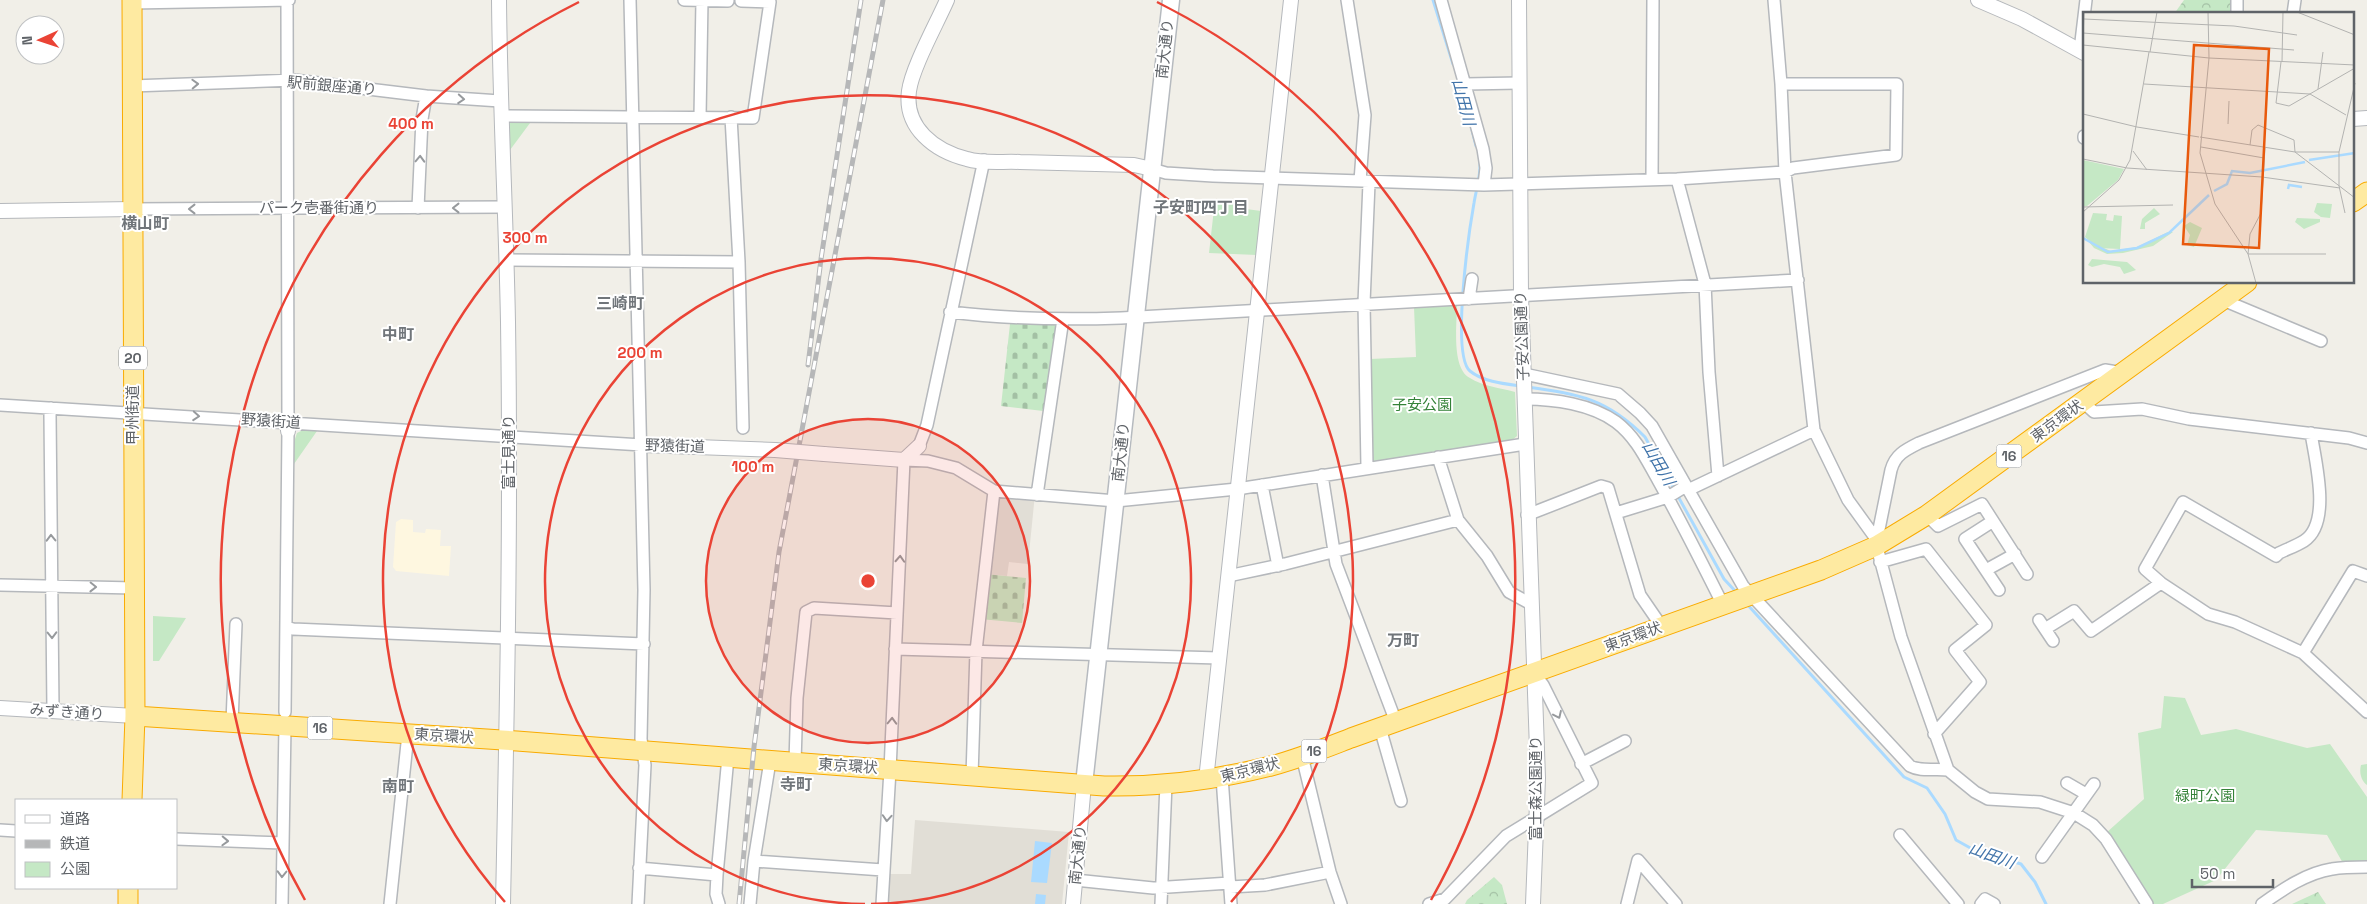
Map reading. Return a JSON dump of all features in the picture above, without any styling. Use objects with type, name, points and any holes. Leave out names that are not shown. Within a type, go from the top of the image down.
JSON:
[{"type":"highway","name":"甲州街道","points":[[132,2],[133,209],[140,413],[134,588],[135,716],[132,799]]},
{"type":"highway","points":[[2354,201],[2367,192]]},
{"type":"highway","name":"東京環状","points":[[135,716],[232,722],[285,719],[408,740],[506,741],[1084,784],[1135,786],[1214,778],[1273,765],[1302,756],[1846,560],[1878,554],[1927,515],[2243,284]]},
{"type":"highway","points":[[128,889],[128,904]]},
{"type":"main road","name":"南大通り","points":[[1084,784],[1171,0]]},
{"type":"street","points":[[132,2],[287,0],[288,424],[282,904]]},
{"type":"street","name":"富士見通り","points":[[499,0],[509,438],[508,637],[503,904]]},
{"type":"street","points":[[630,0],[642,445],[644,644],[641,751],[645,765],[638,904]]},
{"type":"street","points":[[684,0],[728,1]]},
{"type":"street","points":[[700,117],[702,0]]},
{"type":"street","points":[[947,0],[909,90],[909,109],[917,129],[942,149],[967,159],[1134,165],[1166,173],[1479,185],[1677,179],[1785,172],[1793,168],[1896,155],[1897,84],[1781,84]]},
{"type":"street","points":[[1231,904],[1230,885],[1214,778],[1219,658],[1291,0]]},
{"type":"street","points":[[1346,0],[1365,115],[1364,304],[1367,467]]},
{"type":"street","points":[[1442,0],[1483,149],[1486,168],[1479,185]]},
{"type":"street","name":"子安公園通り","points":[[1519,0],[1518,184],[1520,294],[1534,673]]},
{"type":"street","points":[[1652,179],[1653,0]]},
{"type":"street","points":[[1774,0],[1781,84],[1785,172],[1814,430],[1848,500],[1874,536],[1901,637],[1948,770],[1975,792],[1988,799],[2040,802],[2074,813],[2093,825],[2106,839],[2147,904]]},
{"type":"street","points":[[1981,0],[2022,19],[2082,51],[2083,38]]},
{"type":"street","points":[[501,116],[753,118],[770,2],[741,1]]},
{"type":"street","name":"駅前銀座通り","points":[[132,86],[224,86],[294,80],[426,96],[500,102]]},
{"type":"street","points":[[1466,84],[1519,83]]},
{"type":"street","points":[[418,208],[422,119],[426,96]]},
{"type":"street","points":[[731,117],[739,262],[743,428]]},
{"type":"street","points":[[2354,119],[2367,118]]},
{"type":"street","points":[[882,904],[904,460],[919,446],[927,425],[984,160]]},
{"type":"street","points":[[1677,179],[1705,284],[1709,372],[1718,476]]},
{"type":"street","name":"パーク壱番街通り","points":[[133,209],[504,207]]},
{"type":"street","points":[[0,211],[133,209]]},
{"type":"street","points":[[506,260],[637,263],[739,262]]},
{"type":"street","points":[[1464,299],[1472,279]]},
{"type":"street","points":[[950,312],[986,317],[1063,319],[1798,280]]},
{"type":"street","points":[[2223,300],[2321,341]]},
{"type":"street","points":[[1037,495],[1063,319]]},
{"type":"street","points":[[1878,554],[1891,470],[1895,459],[1903,451],[2105,370],[2123,373]]},
{"type":"street","points":[[1524,386],[1618,394],[1652,426],[1720,548],[1739,600]]},
{"type":"street","points":[[1524,386],[1539,399],[1583,407],[1614,420],[1635,441],[1669,496],[1739,600],[1910,766],[1922,770],[1936,768],[1948,770]]},
{"type":"street","points":[[2083,402],[2094,412],[2142,408],[2189,419],[2349,438],[2367,443]]},
{"type":"street","name":"野猿街道","points":[[0,405],[509,438],[775,450],[904,460]]},
{"type":"street","points":[[52,408],[50,415],[53,710]]},
{"type":"street","points":[[1616,513],[1669,496],[1718,476],[1814,430]]},
{"type":"street","points":[[2311,433],[2321,500],[2314,530],[2305,541],[2276,556],[2183,502],[2145,569],[2161,583],[2208,614],[2235,622],[2303,653],[2367,712]]},
{"type":"street","points":[[904,460],[928,461],[956,468],[994,491],[1116,502],[1238,489],[1367,467],[1526,444]]},
{"type":"street","points":[[1438,457],[1458,520],[1487,556],[1509,592],[1531,604]]},
{"type":"street","points":[[1322,475],[1336,564],[1388,725],[1401,801]]},
{"type":"street","points":[[1262,485],[1278,566]]},
{"type":"street","points":[[1527,515],[1601,486],[1608,488],[1640,595],[1662,627]]},
{"type":"street","points":[[972,776],[976,651],[994,491]]},
{"type":"street","points":[[1927,515],[1938,526],[1982,504],[2027,574]]},
{"type":"street","points":[[1228,576],[1278,566],[1458,520]]},
{"type":"street","points":[[1993,521],[1965,539],[1999,590]]},
{"type":"street","points":[[1878,554],[1926,549],[1986,625],[1955,650],[1980,682],[1934,734]]},
{"type":"street","points":[[1986,570],[2014,554]]},
{"type":"street","points":[[2303,653],[2352,571],[2367,576]]},
{"type":"street","points":[[2053,641],[2042,625],[2074,610],[2091,631],[2161,583]]},
{"type":"street","points":[[0,585],[134,588]]},
{"type":"street","points":[[795,762],[797,698],[806,612],[814,608],[897,613]]},
{"type":"street","points":[[232,722],[236,624]]},
{"type":"street","points":[[286,627],[293,629],[644,644]]},
{"type":"street","points":[[895,649],[1219,658]]},
{"type":"street","points":[[1429,904],[1445,899],[1506,836],[1592,783],[1581,764],[1544,684],[1534,673]]},
{"type":"street","name":"富士森公園通り","points":[[1533,904],[1537,816],[1534,673]]},
{"type":"street","name":"みずき通り","points":[[0,708],[135,716]]},
{"type":"street","points":[[390,904],[408,740]]},
{"type":"street","points":[[1581,764],[1625,741]]},
{"type":"street","points":[[1302,756],[1330,872],[1341,904]]},
{"type":"street","points":[[719,904],[716,894],[717,875],[728,757]]},
{"type":"street","points":[[750,904],[754,861],[770,760]]},
{"type":"street","points":[[2067,783],[2086,794]]},
{"type":"street","name":"南大通り","points":[[1073,904],[1084,784]]},
{"type":"street","points":[[1161,904],[1166,784]]},
{"type":"street","points":[[2042,857],[2094,784]]},
{"type":"street","points":[[0,830],[15,831]]},
{"type":"street","points":[[1900,835],[1958,904]]},
{"type":"street","points":[[178,839],[283,843]]},
{"type":"street","points":[[1627,904],[1638,860],[1676,904]]},
{"type":"street","points":[[754,861],[883,870]]},
{"type":"street","points":[[2262,904],[2285,888],[2320,872],[2331,869],[2367,867]]},
{"type":"street","points":[[639,868],[717,875]]},
{"type":"street","points":[[1075,880],[1161,887],[1265,885],[1330,872]]},
{"type":"street","points":[[1980,904],[1985,899],[1994,904]]},
{"type":"shaded area","points":[[994,491],[1035,494],[1028,564],[1009,562],[1007,576],[985,574]]},
{"type":"shaded area","points":[[401,519],[413,520],[413,532],[425,533],[426,529],[441,530],[440,546],[451,546],[449,576],[396,571],[393,567],[396,522]]},
{"type":"shaded area","points":[[915,820],[1069,832],[1062,904],[882,904],[883,874],[911,874]]},
{"type":"green space","points":[[2184,0],[2232,0],[2232,12],[2175,12]]},
{"type":"green space","points":[[533,119],[510,150],[509,120]]},
{"type":"green space","points":[[1215,200],[1245,203],[1246,209],[1261,211],[1257,255],[1209,253]]},
{"type":"green space","name":"子安公園","points":[[1457,305],[1456,345],[1460,365],[1464,373],[1475,381],[1515,392],[1517,436],[1511,441],[1372,463],[1370,359],[1416,357],[1414,307]]},
{"type":"green space","points":[[1010,324],[1058,324],[1043,411],[1001,406]]},
{"type":"green space","points":[[301,431],[317,431],[294,464],[294,442],[297,433]]},
{"type":"green space","points":[[985,574],[1026,578],[1022,623],[980,619]]},
{"type":"green space","points":[[153,616],[186,618],[159,661],[153,661]]},
{"type":"green space","name":"緑町公園","points":[[2164,696],[2185,698],[2201,735],[2236,729],[2307,748],[2330,744],[2367,797],[2367,862],[2344,865],[2327,835],[2256,830],[2216,880],[2163,904],[2151,904],[2106,833],[2144,799],[2138,733],[2161,728]]},
{"type":"green space","points":[[2367,764],[2367,785],[2362,779],[2360,771],[2361,765]]},
{"type":"green space","points":[[1494,877],[1502,885],[1507,904],[1465,904],[1467,900]]},
{"type":"green space","points":[[2318,892],[2326,904],[2292,904]]},
{"type":"water","points":[[1035,841],[1052,843],[1047,883],[1031,882]]},
{"type":"water","points":[[1036,894],[1046,895],[1045,904],[1035,904]]},
{"type":"waterway","name":"山田川","points":[[1433,0],[1453,64]]},
{"type":"waterway","name":"山田川","points":[[1472,130],[1476,146]]},
{"type":"waterway","name":"山田川","points":[[1480,162],[1463,292],[1462,342],[1465,360],[1470,371],[1481,378],[1521,386]]},
{"type":"waterway","name":"山田川","points":[[1527,387],[1562,392],[1592,400],[1618,414],[1645,437],[1724,579],[1737,593]]},
{"type":"waterway","name":"山田川","points":[[1746,603],[1904,777],[1927,788],[1945,814],[1956,840],[1974,850],[2021,864],[2035,882],[2046,904]]},
{"type":"railway","points":[[808,365],[821,259],[861,0]]},
{"type":"railway","points":[[739,904],[754,747],[779,552],[883,0]]},
{"type":"district","name":"子安町四丁目","points":[[1201,207]]},
{"type":"district","name":"横山町","points":[[145,223]]},
{"type":"district","name":"三崎町","points":[[620,303]]},
{"type":"district","name":"中町","points":[[398,334]]},
{"type":"district","name":"万町","points":[[1403,640]]},
{"type":"district","name":"寺町","points":[[796,784]]},
{"type":"district","name":"南町","points":[[398,786]]}]
